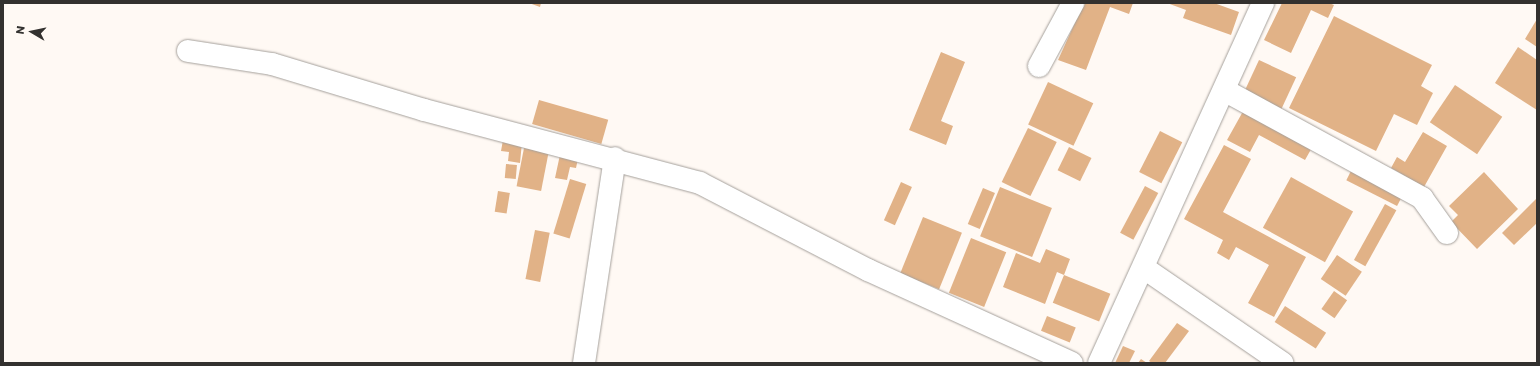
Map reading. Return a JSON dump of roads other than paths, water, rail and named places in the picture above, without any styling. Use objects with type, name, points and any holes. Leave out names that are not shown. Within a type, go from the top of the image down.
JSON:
[{"type":"street","points":[[1039,66],[1073,3]]},
{"type":"street","points":[[1099,363],[1144,268],[1263,3]]},
{"type":"street","points":[[188,51],[272,64],[424,110],[615,158],[700,183],[868,270],[1072,363]]},
{"type":"street","points":[[1224,90],[1422,198],[1447,233]]},
{"type":"street","points":[[584,363],[615,158]]},
{"type":"street","points":[[1144,268],[1282,363]]}]
